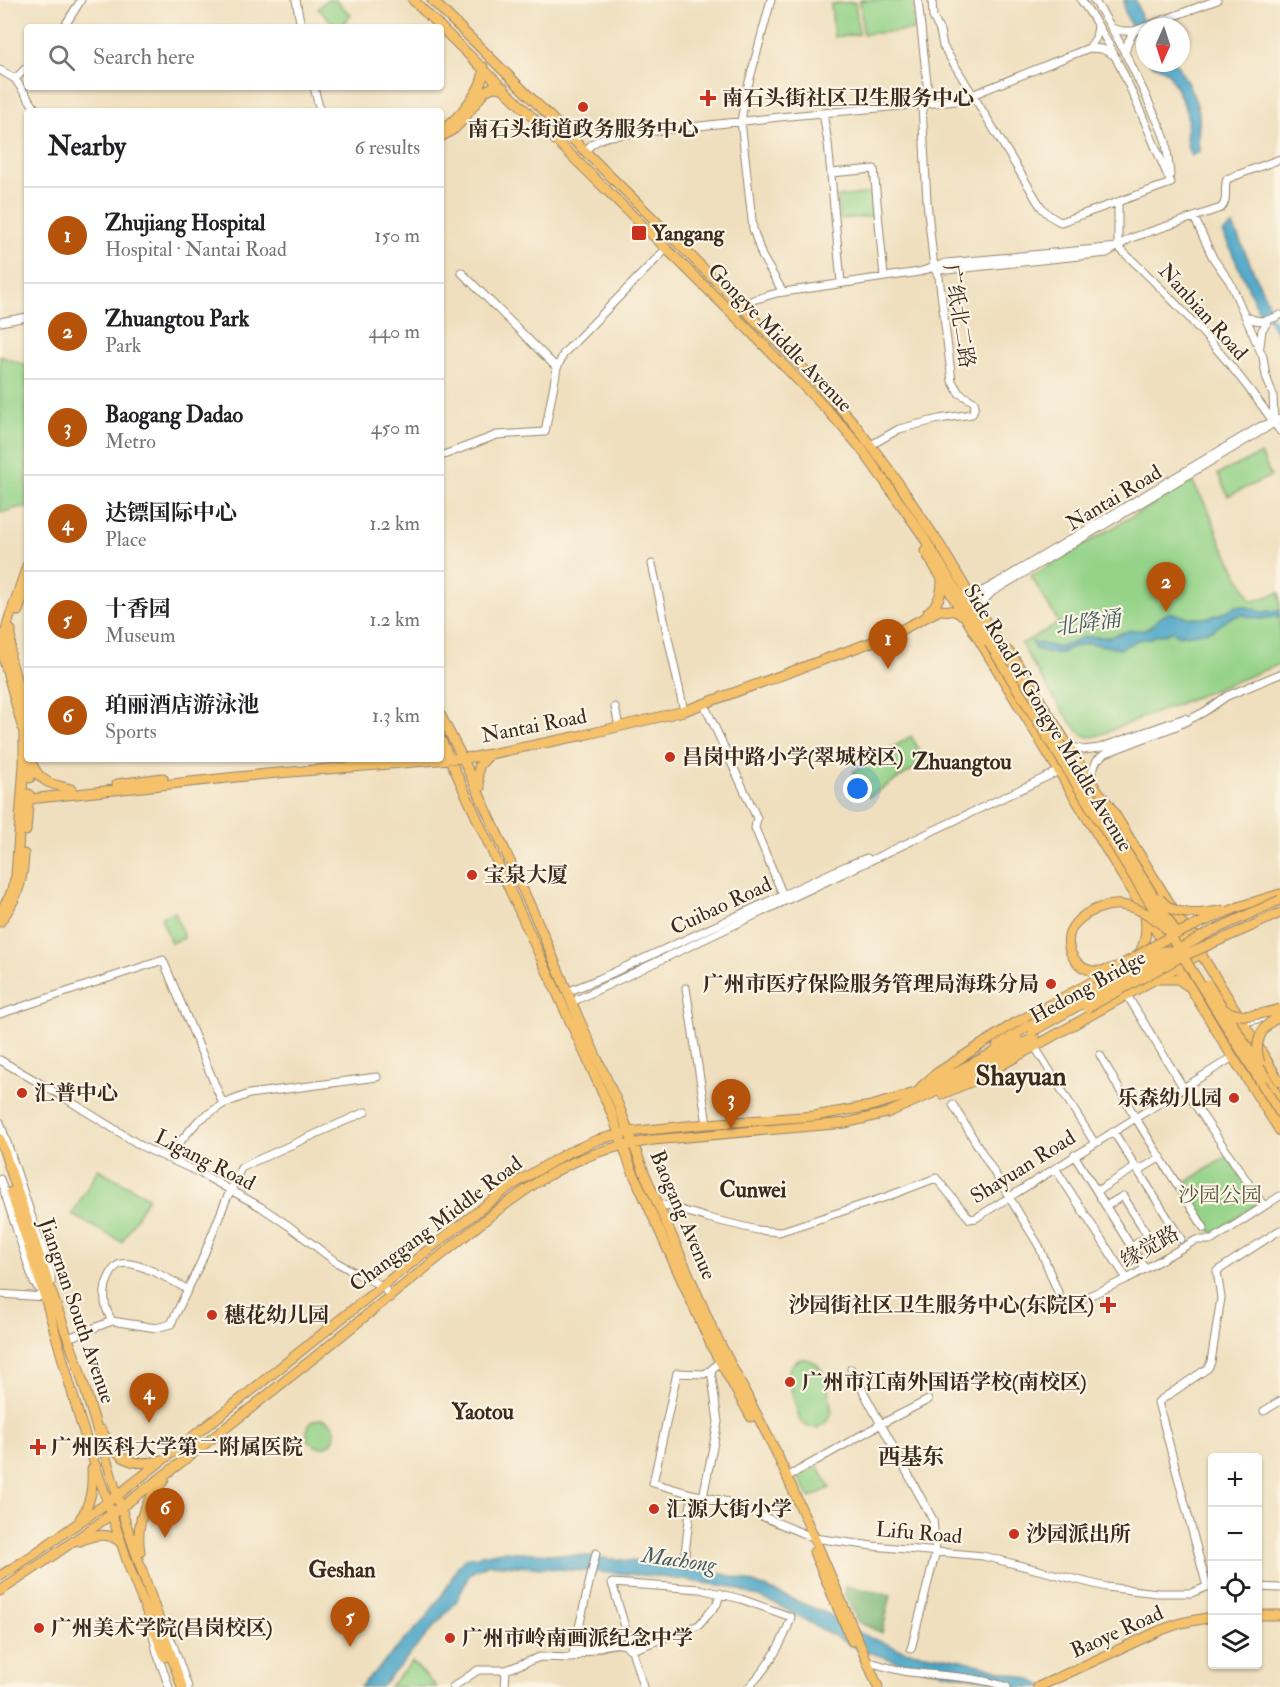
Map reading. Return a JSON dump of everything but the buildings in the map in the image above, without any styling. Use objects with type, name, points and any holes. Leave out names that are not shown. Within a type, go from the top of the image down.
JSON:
[{"type":"main road","name":"Gongye Middle Avenue","points":[[413,0],[438,24]]},
{"type":"main road","points":[[432,0],[743,308],[839,406],[871,445],[940,545],[981,612],[992,640],[1280,1113]]},
{"type":"main road","name":"Gongye Middle Avenue","points":[[444,30],[831,414],[869,460],[903,508]]},
{"type":"main road","points":[[444,128],[451,124],[474,93],[483,78],[483,68]]},
{"type":"main road","points":[[444,135],[462,121],[485,91],[493,87],[504,88]]},
{"type":"main road","points":[[903,508],[1040,712],[1280,1100]]},
{"type":"main road","name":"Side Road of Gongye Middle Avenue","points":[[903,508],[942,580],[1280,1131]]},
{"type":"main road","points":[[0,922],[18,894],[22,879],[27,795],[24,733],[4,660],[4,636],[24,575]]},
{"type":"main road","name":"Nantai Road","points":[[446,756],[494,753],[602,731],[684,708],[897,628],[935,606],[941,593],[942,580]]},
{"type":"main road","points":[[24,593],[4,636],[24,708]]},
{"type":"main road","name":"Nantai Road","points":[[462,756],[704,704],[891,635],[940,610],[954,611],[965,616]]},
{"type":"main road","name":"Side Road of Gongye Middle Avenue","points":[[992,640],[1015,660],[1202,953],[1280,1082]]},
{"type":"main road","name":"Baogang Avenue","points":[[444,730],[462,756],[551,952],[618,1104],[623,1133]]},
{"type":"main road","points":[[482,799],[478,776],[479,766],[494,753]]},
{"type":"main road","name":"Baogang Avenue","points":[[446,756],[462,783],[558,998],[623,1133],[681,1279],[720,1361],[769,1450],[878,1687]]},
{"type":"main road","points":[[0,912],[10,896],[16,876],[31,762]]},
{"type":"main road","points":[[32,762],[42,779],[71,789]]},
{"type":"main road","points":[[27,795],[210,773],[347,762]]},
{"type":"main road","name":"Nantai Road","points":[[27,795],[386,762]]},
{"type":"main road","points":[[1102,798],[1157,896],[1167,906],[1189,914],[1241,906]]},
{"type":"main road","points":[[1123,876],[1135,885],[1158,920],[1166,920],[1175,912]]},
{"type":"main road","points":[[1176,944],[1170,936],[1164,927],[1153,918],[1136,909],[1118,905],[1101,908],[1082,916],[1073,926],[1070,935],[1074,958],[1083,967],[1092,971],[1106,971],[1120,965],[1166,939],[1173,935],[1241,906],[1280,894]]},
{"type":"main road","points":[[1033,1035],[1198,938],[1280,902]]},
{"type":"main road","points":[[1135,960],[1141,952],[1145,936],[1145,918],[1142,908]]},
{"type":"main road","name":"Hedong Bridge","points":[[916,1097],[973,1072],[1033,1035],[1177,959],[1280,913]]},
{"type":"main road","points":[[1243,930],[1280,919]]},
{"type":"main road","points":[[1188,934],[1203,938],[1202,953],[1179,967],[1127,995],[1033,1035],[1010,1036],[973,1063],[916,1097],[937,1073],[1015,1023],[1188,934]]},
{"type":"main road","points":[[1033,1035],[1160,952],[1171,950],[1184,954],[1200,972]]},
{"type":"main road","points":[[1154,980],[1178,979],[1192,990]]},
{"type":"main road","points":[[1206,982],[1224,1004],[1238,1012],[1280,1013]]},
{"type":"main road","points":[[1207,995],[1220,1008],[1239,1016],[1280,1013]]},
{"type":"main road","points":[[1265,1076],[1258,1056],[1258,1039],[1266,1026],[1280,1013]]},
{"type":"main road","points":[[1239,1066],[1240,1060],[1248,1054],[1263,1053]]},
{"type":"main road","name":"Changgang Middle Road","points":[[0,1576],[118,1496],[404,1268],[520,1180],[567,1153],[597,1140],[623,1133],[847,1111],[916,1097]]},
{"type":"main road","name":"Changgang Middle Road","points":[[61,1549],[112,1515],[177,1466],[495,1212],[568,1165],[585,1157],[653,1140],[846,1123],[871,1118],[916,1097]]},
{"type":"main road","name":"Jiangnan South Avenue","points":[[0,1139],[16,1198],[48,1296],[71,1390],[92,1456],[121,1542],[176,1687]]},
{"type":"main road","name":"Baogang Avenue","points":[[628,1145],[657,1203],[719,1344],[761,1422],[787,1477],[872,1687]]},
{"type":"main road","name":"Jiangnan South Avenue","points":[[0,1158],[16,1198]]},
{"type":"main road","points":[[404,1268],[402,1274],[405,1278],[412,1279]]},
{"type":"main road","name":"Jiangnan South Avenue","points":[[48,1296],[68,1338],[143,1575]]},
{"type":"main road","points":[[95,1420],[122,1458],[140,1463],[165,1459]]},
{"type":"main road","points":[[77,1523],[85,1512],[92,1494],[92,1456]]},
{"type":"main road","points":[[177,1466],[152,1495],[139,1525],[137,1538],[143,1575],[182,1687]]},
{"type":"main road","points":[[0,1591],[61,1549],[98,1535],[112,1536],[121,1542]]},
{"type":"main road","points":[[1262,1615],[1280,1615]]},
{"type":"main road","name":"Baoye Road","points":[[1051,1685],[1161,1630],[1208,1618]]},
{"type":"main road","points":[[1262,1620],[1280,1620]]},
{"type":"main road","name":"Baoye Road","points":[[1038,1687],[1051,1685],[1161,1636],[1208,1624]]},
{"type":"street","points":[[66,24],[81,0]]},
{"type":"street","points":[[296,0],[301,24]]},
{"type":"street","points":[[771,0],[746,93],[741,121],[753,229],[762,256],[783,292]]},
{"type":"street","name":"广纸北二路","points":[[871,445],[900,429],[939,419],[972,414],[975,406],[974,402],[959,393],[952,381],[939,277],[934,268],[927,202],[925,104],[928,92],[918,0]]},
{"type":"street","points":[[932,0],[933,17],[940,31],[943,46],[1040,207],[1054,219],[1061,222],[1171,183]]},
{"type":"street","points":[[1081,0],[1097,23],[1114,55],[1171,183]]},
{"type":"street","points":[[1094,0],[1125,54],[1164,137],[1171,183]]},
{"type":"street","points":[[1111,28],[1131,33],[1217,0]]},
{"type":"street","points":[[1089,48],[1096,38],[1097,23]]},
{"type":"street","points":[[1125,54],[1131,33]]},
{"type":"street","points":[[585,151],[603,137],[741,121],[957,101],[1089,48],[1102,49],[1114,55]]},
{"type":"street","points":[[0,70],[15,80],[35,108]]},
{"type":"street","points":[[15,80],[24,70]]},
{"type":"street","points":[[315,90],[319,108]]},
{"type":"street","points":[[823,113],[841,282]]},
{"type":"street","points":[[734,316],[753,300],[783,292],[841,282],[934,268],[947,270],[1107,253],[1131,238],[1223,207],[1227,179],[1280,159]]},
{"type":"street","points":[[831,173],[874,169],[884,277]]},
{"type":"street","points":[[1118,201],[1118,247]]},
{"type":"street","points":[[1194,217],[1211,255],[1230,282],[1263,357],[1277,420]]},
{"type":"street","name":"Nanbian Road","points":[[1118,247],[1190,320],[1277,420],[1280,432]]},
{"type":"street","points":[[444,455],[497,435],[545,432],[557,368],[564,353],[666,249]]},
{"type":"street","points":[[461,272],[557,368]]},
{"type":"street","points":[[1244,312],[1252,320],[1269,320],[1280,315]]},
{"type":"street","points":[[0,322],[24,318]]},
{"type":"street","points":[[1260,350],[1261,335],[1269,320]]},
{"type":"street","name":"Nantai Road","points":[[970,594],[977,594],[997,583],[1211,455],[1261,426],[1277,420]]},
{"type":"street","name":"Nantai Road","points":[[981,612],[984,600],[992,592],[1277,420]]},
{"type":"street","points":[[652,564],[684,708]]},
{"type":"street","points":[[1089,779],[1097,760],[1106,753],[1179,725],[1204,712],[1227,696],[1280,674]]},
{"type":"street","points":[[704,704],[757,818],[755,828],[784,898]]},
{"type":"street","points":[[615,707],[618,722]]},
{"type":"street","points":[[1069,746],[1084,750],[1099,748],[1204,712]]},
{"type":"street","name":"Cuibao Road","points":[[567,992],[599,980],[890,851],[1059,771]]},
{"type":"street","points":[[462,783],[465,778],[473,779]]},
{"type":"street","points":[[1081,806],[1085,789],[1089,788],[1102,798]]},
{"type":"street","name":"Cuibao Road","points":[[572,1002],[784,898]]},
{"type":"street","points":[[1203,938],[1280,902]]},
{"type":"street","points":[[531,936],[539,936],[542,932]]},
{"type":"street","points":[[540,955],[543,950],[551,952]]},
{"type":"street","points":[[0,1014],[163,960],[223,1104]]},
{"type":"street","points":[[686,988],[707,1124]]},
{"type":"street","points":[[1127,995],[1183,1087],[1264,1206]]},
{"type":"street","points":[[1244,1022],[1280,1013]]},
{"type":"street","points":[[1227,1048],[1252,1035],[1280,1013]]},
{"type":"street","points":[[1033,1035],[1095,1142]]},
{"type":"street","points":[[1100,1055],[1135,1117],[1204,1228]]},
{"type":"street","name":"Shayuan Road","points":[[657,1203],[757,1230],[779,1232],[936,1178],[970,1219],[976,1218],[1233,1057]]},
{"type":"street","name":"Ligang Road","points":[[0,1060],[134,1142],[230,1189],[279,1219],[336,1262],[382,1286],[390,1297]]},
{"type":"street","points":[[166,1158],[198,1121],[223,1104],[249,1094],[377,1077]]},
{"type":"street","points":[[953,1105],[1009,1196]]},
{"type":"street","points":[[68,1338],[112,1321],[156,1328],[171,1324],[201,1262],[230,1189],[241,1168],[365,1112]]},
{"type":"street","points":[[0,1123],[16,1198]]},
{"type":"street","points":[[1113,1131],[1181,1239]]},
{"type":"street","points":[[1074,1155],[1145,1269]]},
{"type":"street","points":[[1096,1191],[1161,1157]]},
{"type":"street","points":[[1055,1168],[1127,1279]]},
{"type":"street","points":[[0,1179],[16,1198]]},
{"type":"street","name":"缘觉路","points":[[1009,1196],[1039,1246],[1064,1307],[1127,1279],[1196,1240],[1212,1240],[1280,1196]]},
{"type":"street","points":[[1106,1206],[1123,1196],[1148,1236],[1131,1247]]},
{"type":"street","points":[[1208,1579],[1158,1402],[1208,1368],[1211,1362],[1221,1298],[1217,1270],[1280,1230]]},
{"type":"street","points":[[112,1321],[106,1310],[104,1295],[108,1278],[118,1265],[125,1264],[150,1269],[188,1290]]},
{"type":"street","points":[[0,1294],[48,1296]]},
{"type":"street","points":[[703,1497],[718,1422],[711,1370],[720,1361]]},
{"type":"street","points":[[851,1369],[933,1520],[936,1551],[910,1649]]},
{"type":"street","name":"Lifu Road","points":[[711,1370],[704,1374],[677,1373],[653,1482],[728,1502],[810,1536],[983,1556],[1106,1587],[1157,1593],[1191,1593],[1208,1587]]},
{"type":"street","points":[[787,1477],[928,1400]]},
{"type":"street","points":[[1264,1411],[1280,1401]]},
{"type":"street","points":[[684,1562],[692,1494]]},
{"type":"street","points":[[572,1658],[596,1553]]},
{"type":"street","points":[[643,1687],[612,1583],[700,1589],[741,1599],[791,1617],[786,1633],[748,1687]]},
{"type":"street","points":[[1262,1587],[1280,1588]]},
{"type":"street","points":[[632,1650],[699,1626],[717,1604],[720,1593]]},
{"type":"street","points":[[157,1614],[168,1632],[188,1687]]},
{"type":"street","points":[[151,1623],[157,1653],[169,1687]]},
{"type":"street","points":[[574,1649],[627,1633]]},
{"type":"street","points":[[453,1687],[478,1670],[506,1670],[540,1657],[572,1658],[613,1644],[622,1644],[632,1650]]},
{"type":"street","points":[[868,1662],[907,1672],[964,1678],[1007,1687]]},
{"type":"street","points":[[505,1687],[506,1670]]},
{"type":"green space","points":[[326,0],[335,0],[351,15],[343,24],[335,24],[318,9]]},
{"type":"green space","points":[[860,0],[912,0],[915,30],[863,34]]},
{"type":"green space","points":[[855,2],[859,34],[834,37],[831,4]]},
{"type":"green space","points":[[873,193],[875,216],[840,219],[837,197]]},
{"type":"green space","points":[[0,356],[24,365],[24,508],[0,513]]},
{"type":"green space","points":[[1261,454],[1271,476],[1228,496],[1218,474]]},
{"type":"green space","points":[[1192,481],[1252,601],[1280,593],[1280,664],[1098,735],[1090,737],[1084,735],[1061,708],[1021,644],[1059,623],[1031,576]]},
{"type":"green space","points":[[911,736],[926,761],[869,797],[853,772]]},
{"type":"green space","points":[[175,912],[184,938],[171,943],[161,917]]},
{"type":"green space","name":"沙园公园","points":[[1227,1156],[1258,1203],[1213,1234],[1182,1185]]},
{"type":"green space","points":[[98,1169],[148,1197],[122,1242],[72,1215]]},
{"type":"green space","points":[[801,1359],[810,1360],[816,1364],[825,1377],[832,1412],[826,1422],[817,1428],[806,1426],[800,1421],[787,1375],[792,1365]]},
{"type":"green space","points":[[321,1419],[331,1423],[335,1433],[331,1443],[321,1447],[311,1443],[307,1433],[311,1423]]},
{"type":"green space","points":[[818,1466],[830,1488],[810,1498],[798,1476]]},
{"type":"green space","points":[[846,1586],[891,1595],[882,1633],[858,1622],[844,1594]]},
{"type":"green space","points":[[412,1662],[437,1687],[389,1687]]},
{"type":"water","points":[[1124,0],[1136,0],[1142,18],[1136,18],[1136,38],[1124,9]]},
{"type":"water","points":[[1167,72],[1181,72],[1198,108],[1200,151],[1191,156],[1186,140],[1186,112]]},
{"type":"water","points":[[1233,225],[1270,308],[1260,314],[1223,233]]},
{"type":"water","points":[[1236,606],[1262,612],[1280,610],[1280,616],[1260,619],[1237,616],[1213,630],[1187,635],[1183,633],[1179,636],[1172,631],[1165,635],[1138,640],[1120,649],[1089,643],[1070,648],[1062,653],[1049,653],[1035,649],[1032,642],[1057,647],[1070,644],[1083,637],[1109,637],[1131,630],[1144,630],[1170,612],[1204,618]]},
{"type":"water","points":[[502,1551],[586,1556],[708,1570],[749,1581],[830,1615],[862,1634],[904,1651],[959,1659],[1029,1679],[1046,1687],[1013,1687],[1002,1682],[913,1667],[854,1647],[776,1604],[733,1587],[655,1576],[489,1564],[470,1573],[456,1602],[381,1687],[360,1687],[425,1619],[446,1589],[458,1566],[466,1558]]},
{"type":"waterway","points":[[1263,307],[1280,335]]},
{"type":"place","name":"南石头街社区卫生服务中心","points":[[708,98]]},
{"type":"place","name":"南石头街道政务服务中心","points":[[583,107]]},
{"type":"place","name":"Yangang","points":[[639,233]]},
{"type":"place","name":"Zhuangtou Park","points":[[1166,612]]},
{"type":"place","name":"Zhujiang Hospital","points":[[888,669]]},
{"type":"place","name":"昌岗中路小学(翠城校区)","points":[[670,757]]},
{"type":"place","name":"宝泉大厦","points":[[472,875]]},
{"type":"place","name":"广州市医疗保险服务管理局海珠分局","points":[[1051,984]]},
{"type":"place","name":"汇普中心","points":[[22,1093]]},
{"type":"place","name":"乐森幼儿园","points":[[1234,1098]]},
{"type":"place","name":"Baogang Dadao","points":[[731,1129]]},
{"type":"place","name":"沙园街社区卫生服务中心(东院区)","points":[[1108,1305]]},
{"type":"place","name":"穗花幼儿园","points":[[212,1315]]},
{"type":"place","name":"广州市江南外国语学校(南校区)","points":[[790,1382]]},
{"type":"place","name":"达镖国际中心","points":[[149,1423]]},
{"type":"place","name":"广州医科大学第二附属医院","points":[[38,1447]]},
{"type":"place","name":"汇源大街小学","points":[[654,1509]]},
{"type":"place","name":"沙园派出所","points":[[1014,1534]]},
{"type":"place","name":"珀丽酒店游泳池","points":[[165,1538]]},
{"type":"place","name":"广州美术学院(昌岗校区)","points":[[39,1628]]},
{"type":"place","name":"广州市岭南画派纪念中学","points":[[450,1638]]},
{"type":"place","name":"十香园","points":[[350,1647]]},
{"type":"district","name":"Zhuangtou","points":[[962,762]]},
{"type":"district","name":"Shayuan","points":[[1021,1076]]},
{"type":"district","name":"Cunwei","points":[[753,1190]]},
{"type":"district","name":"Yaotou","points":[[483,1412]]},
{"type":"district","name":"西基东","points":[[911,1457]]},
{"type":"district","name":"Geshan","points":[[342,1570]]},
{"type":"water label","name":"北降涌","points":[[1088,623]]},
{"type":"water label","name":"Machong","points":[[679,1560]]}]
